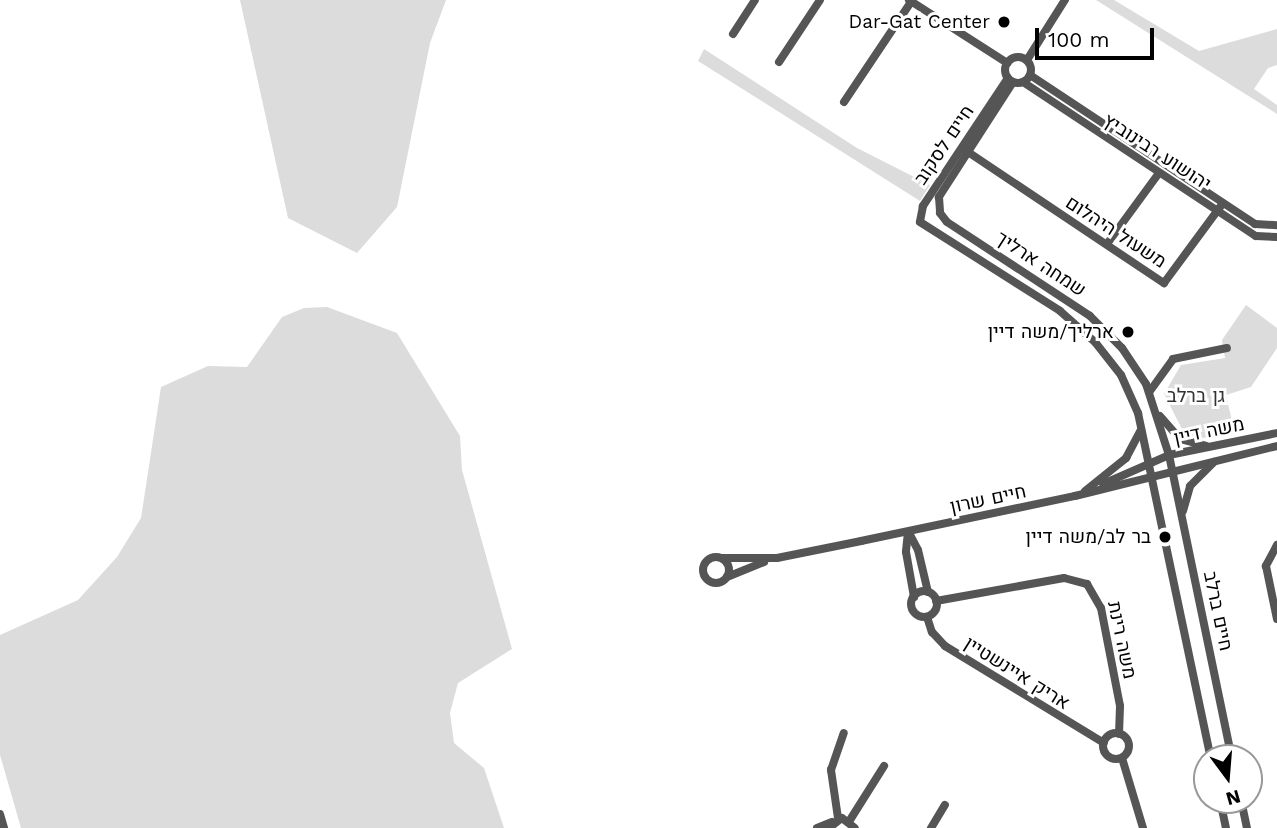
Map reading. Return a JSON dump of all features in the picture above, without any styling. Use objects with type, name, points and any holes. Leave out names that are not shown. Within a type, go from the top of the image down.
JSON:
[{"type":"street","points":[[733,34],[755,0]]},
{"type":"street","points":[[779,62],[820,0]]},
{"type":"street","points":[[844,102],[910,1],[1007,63],[1015,81],[1030,75],[1027,60],[1065,0]]},
{"type":"street","points":[[1007,63],[1019,57],[1027,60]]},
{"type":"street","name":"יהושוע רבינוביץ","points":[[1030,75],[1255,224],[1277,225]]},
{"type":"street","name":"יהושוע רבינוביץ","points":[[1015,81],[1256,236],[1277,237]]},
{"type":"street","name":"חיים לסקוב","points":[[938,205],[968,152],[1015,81]]},
{"type":"street","name":"חיים לסקוב","points":[[928,229],[920,222],[919,212],[1015,81]]},
{"type":"street","name":"משעול היהלום","points":[[968,152],[1164,283],[1223,203]]},
{"type":"street","points":[[1107,244],[1159,173]]},
{"type":"street","name":"שמחה ארליך","points":[[938,205],[947,222],[1090,316],[1122,348],[1150,391],[1172,470]]},
{"type":"street","name":"שמחה ארליך","points":[[928,229],[1079,327],[1110,357],[1138,413],[1151,476]]},
{"type":"street","points":[[1150,391],[1173,359],[1227,348]]},
{"type":"street","points":[[1085,491],[1134,448],[1142,433],[1138,413]]},
{"type":"street","points":[[1158,414],[1180,439],[1215,446]]},
{"type":"street","name":"משה דיין","points":[[1149,465],[1169,455],[1277,433]]},
{"type":"street","name":"משה דיין","points":[[1151,476],[1277,446]]},
{"type":"street","points":[[1182,517],[1190,486],[1218,459]]},
{"type":"street","name":"חיים שרון","points":[[1075,496],[1149,465]]},
{"type":"street","name":"חיים ברלב","points":[[1172,470],[1229,744]]},
{"type":"street","name":"חיים שרון","points":[[722,558],[776,558],[1075,496],[1151,476]]},
{"type":"street","name":"חיים ברלב","points":[[1151,476],[1208,744]]},
{"type":"street","points":[[908,532],[918,550],[928,592],[936,601],[935,611],[927,617],[913,612],[914,597],[906,552],[908,532]]},
{"type":"street","points":[[1277,545],[1266,566],[1277,619]]},
{"type":"street","points":[[722,558],[729,569],[725,579],[712,582],[703,571],[707,560],[722,558]]},
{"type":"street","name":"חיים שרון","points":[[725,579],[776,558]]},
{"type":"street","name":"משה רינת","points":[[936,601],[1064,578],[1087,584],[1101,608],[1120,706],[1119,734]]},
{"type":"street","points":[[914,597],[928,592]]},
{"type":"street","name":"אריק איינשטיין","points":[[927,617],[932,632],[945,646],[1104,743]]},
{"type":"street","points":[[833,823],[831,769],[844,733]]},
{"type":"street","points":[[1122,758],[1108,757],[1104,743],[1119,734],[1129,745],[1122,758],[1143,828]]},
{"type":"street","points":[[817,828],[833,823],[852,824],[884,766]]},
{"type":"street","points":[[931,828],[945,805]]},
{"type":"street","points":[[0,814],[4,828]]},
{"type":"green space","points":[[240,0],[446,0],[430,43],[397,207],[357,253],[288,218]]},
{"type":"green space","points":[[1096,0],[1114,0],[1199,51],[1277,29],[1277,65],[1268,68],[1254,89],[1277,105],[1277,114]]},
{"type":"green space","points":[[704,49],[857,148],[930,185],[920,201],[698,61]]},
{"type":"green space","name":"גן ברלב","points":[[1246,305],[1277,328],[1277,348],[1251,387],[1226,395],[1235,434],[1203,438],[1184,433],[1164,394],[1181,365],[1225,358],[1222,340]]},
{"type":"green space","points":[[327,307],[397,333],[460,436],[462,470],[512,649],[458,683],[450,713],[454,743],[484,768],[504,828],[21,828],[0,755],[0,635],[78,600],[117,557],[141,518],[161,387],[208,366],[247,367],[282,317],[304,308]]},
{"type":"place","name":"Dar-Gat Center","points":[[1004,22]]},
{"type":"place","name":"ארליך/משה דיין","points":[[1128,332]]},
{"type":"place","name":"בר לב/משה דיין","points":[[1165,537]]}]
